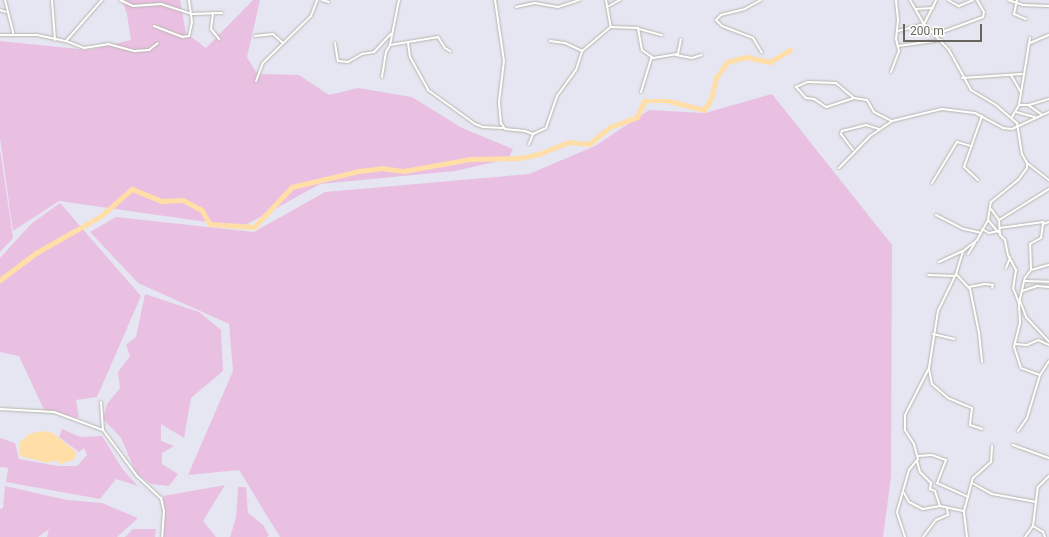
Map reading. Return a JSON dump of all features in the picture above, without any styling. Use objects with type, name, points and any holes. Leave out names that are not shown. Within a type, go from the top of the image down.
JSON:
[{"type":"street","points":[[5,0],[6,12],[14,34]]},
{"type":"street","points":[[52,0],[55,40]]},
{"type":"street","points":[[66,41],[102,0]]},
{"type":"street","points":[[120,0],[133,6],[161,4],[191,14],[222,13]]},
{"type":"street","points":[[154,26],[175,35],[187,37],[191,25],[189,0]]},
{"type":"street","points":[[256,81],[260,67],[311,16],[317,0]]},
{"type":"street","points":[[322,0],[329,2]]},
{"type":"street","points":[[382,77],[386,52],[390,45],[399,0]]},
{"type":"street","points":[[496,0],[504,61],[499,102],[503,128]]},
{"type":"street","points":[[516,7],[535,3],[558,7],[570,1],[580,0]]},
{"type":"street","points":[[606,0],[609,6],[611,27]]},
{"type":"street","points":[[609,6],[620,0]]},
{"type":"street","points":[[762,0],[745,9],[721,15],[716,20],[722,26],[753,38],[762,52]]},
{"type":"street","points":[[892,72],[898,46],[896,39],[896,0]]},
{"type":"street","points":[[910,0],[924,24],[942,40],[954,59],[962,78],[971,90],[1012,117],[1018,127],[1019,146],[1026,163],[1049,180]]},
{"type":"street","points":[[897,31],[924,24],[936,0]]},
{"type":"street","points":[[948,0],[959,6],[973,0]]},
{"type":"street","points":[[932,32],[945,30],[983,17],[984,12],[977,0]]},
{"type":"street","points":[[1008,0],[1049,6]]},
{"type":"street","points":[[1017,2],[1014,14],[1026,19]]},
{"type":"street","points":[[915,9],[933,8]]},
{"type":"street","points":[[0,10],[6,12]]},
{"type":"street","points":[[213,13],[211,29],[219,39]]},
{"type":"street","points":[[408,43],[410,57],[421,81],[434,95],[475,124],[484,127],[503,128],[533,134],[546,128],[556,96],[576,70],[582,51],[611,27],[630,26],[639,30],[662,35]]},
{"type":"street","points":[[639,30],[642,50],[652,57],[674,55],[692,58],[702,55]]},
{"type":"street","points":[[0,35],[14,34],[66,41],[84,48],[108,44],[135,51],[149,50],[158,43]]},
{"type":"street","points":[[255,36],[273,34],[283,43]]},
{"type":"street","points":[[335,43],[338,61],[348,62],[362,54],[376,52],[391,34]]},
{"type":"street","points":[[1030,43],[1049,35]]},
{"type":"street","points":[[390,45],[438,37],[444,48],[450,51]]},
{"type":"street","points":[[1012,117],[1019,105],[1022,74],[1030,38]]},
{"type":"street","points":[[674,55],[680,51],[681,39]]},
{"type":"street","points":[[898,46],[942,40]]},
{"type":"street","points":[[550,41],[565,44],[582,51]]},
{"type":"street","points":[[641,92],[652,57]]},
{"type":"street","points":[[1010,74],[1021,93]]},
{"type":"street","points":[[962,78],[1022,74]]},
{"type":"street","points":[[854,98],[836,83],[829,81],[808,82],[796,87],[806,98],[814,99],[826,107],[854,98],[867,100],[874,112],[892,121]]},
{"type":"street","points":[[1028,106],[1049,99]]},
{"type":"street","points":[[1019,105],[1028,106],[1042,114]]},
{"type":"street","points":[[839,168],[854,151],[879,129],[892,121],[936,109],[982,116],[1003,128],[1018,127],[1035,117],[1049,112]]},
{"type":"street","points":[[1016,112],[1035,117]]},
{"type":"street","points":[[978,180],[964,167],[970,146],[982,116]]},
{"type":"street","points":[[854,151],[841,134],[842,131],[866,125],[879,129]]},
{"type":"street","points":[[529,144],[533,134]]},
{"type":"street","points":[[932,183],[957,142],[970,146]]},
{"type":"street","points":[[968,254],[988,220],[990,208],[994,198],[1024,173],[1026,163]]},
{"type":"street","points":[[999,220],[1013,214],[1049,189]]},
{"type":"street","points":[[990,208],[999,220],[999,232]]},
{"type":"street","points":[[936,214],[964,229],[981,233]]},
{"type":"street","points":[[988,220],[999,232],[1016,272],[1013,288],[1026,317],[1049,344]]},
{"type":"street","points":[[1040,375],[1021,368],[1015,344],[1020,323],[1019,302],[1021,292],[1031,270],[1030,244],[1041,238],[1044,222]]},
{"type":"street","points":[[999,228],[1049,222]]},
{"type":"street","points":[[982,229],[989,233],[999,232]]},
{"type":"street","points":[[939,262],[963,251],[977,240]]},
{"type":"street","points":[[963,251],[956,275],[938,311],[933,334],[929,368],[932,384],[948,398],[972,408],[970,424],[982,429]]},
{"type":"street","points":[[1006,268],[1010,258]]},
{"type":"street","points":[[1031,270],[1049,265]]},
{"type":"street","points":[[928,275],[956,275],[969,287],[979,329],[982,362]]},
{"type":"street","points":[[1025,281],[1049,282]]},
{"type":"street","points":[[969,287],[985,284],[993,285],[992,288]]},
{"type":"street","points":[[1021,292],[1034,286],[1049,287]]},
{"type":"street","points":[[933,334],[954,339]]},
{"type":"street","points":[[1015,344],[1027,345],[1038,340],[1049,344]]},
{"type":"street","points":[[1018,430],[1030,409],[1040,375],[1049,361]]},
{"type":"street","points":[[929,368],[906,415],[905,430],[914,444],[918,456],[917,461],[920,472],[931,483],[930,488],[935,491],[940,506]]},
{"type":"street","points":[[101,402],[103,430],[137,476],[161,498],[164,511],[162,537]]},
{"type":"street","points":[[0,409],[54,412],[103,430]]},
{"type":"street","points":[[1013,445],[1049,458]]},
{"type":"street","points":[[967,537],[964,511],[972,483],[980,470],[991,462],[992,446]]},
{"type":"street","points":[[918,456],[932,456],[946,460],[937,483],[968,497]]},
{"type":"street","points":[[905,537],[897,512],[904,492],[909,470],[917,461]]},
{"type":"street","points":[[1025,537],[1033,526],[1038,488],[1049,476]]},
{"type":"street","points":[[972,483],[992,494],[1036,502]]},
{"type":"street","points":[[904,492],[909,502],[923,509],[940,506],[964,511]]},
{"type":"street","points":[[922,537],[933,522],[948,515],[947,508]]},
{"type":"street","points":[[1033,526],[1043,532],[1045,537]]},
{"type":"shaded area","points":[[122,0],[180,0],[186,33],[206,48],[253,0],[260,0],[247,57],[256,72],[261,74],[299,75],[329,95],[358,88],[412,97],[462,128],[513,149],[508,159],[455,171],[320,184],[242,227],[59,201],[13,231],[0,138],[0,41],[88,50],[131,40],[127,14]]},
{"type":"shaded area","points":[[772,94],[892,245],[891,477],[883,537],[280,537],[239,470],[188,475],[233,371],[229,324],[138,283],[90,232],[116,217],[254,232],[325,192],[529,174],[595,146],[649,110],[705,113]]},
{"type":"shaded area","points":[[0,149],[13,238],[0,252]]},
{"type":"shaded area","points":[[60,203],[141,296],[97,397],[76,400],[79,418],[44,410],[19,356],[0,352],[0,258],[31,224]]},
{"type":"shaded area","points":[[145,294],[199,312],[221,330],[223,371],[191,398],[184,438],[161,424],[161,441],[174,446],[162,453],[162,464],[178,474],[169,486],[151,484],[136,473],[121,438],[103,419],[107,404],[120,388],[118,372],[130,356],[126,345],[136,337]]},
{"type":"shaded area","points":[[62,429],[80,437],[102,436],[123,470],[138,486],[116,479],[100,499],[6,482],[8,468],[0,467],[0,438],[15,443],[19,459],[58,466],[77,466],[87,455],[84,448],[79,452],[59,437]]},
{"type":"shaded area","points":[[42,431],[53,433],[76,452],[75,459],[61,464],[54,460],[48,463],[20,456],[19,443],[29,434]]},
{"type":"shaded area","points":[[225,485],[203,521],[216,537],[162,537],[165,512],[163,496]]},
{"type":"shaded area","points":[[5,486],[67,500],[102,503],[138,518],[117,537],[47,537],[49,529],[38,537],[0,537],[0,509],[3,508]]},
{"type":"shaded area","points":[[238,487],[246,487],[248,513],[263,525],[269,535],[267,537],[230,537],[236,518]]},
{"type":"shaded area","points":[[133,529],[156,529],[155,537],[125,537]]},
{"type":"waterway","points":[[0,280],[36,253],[101,216],[132,189],[162,201],[183,200],[202,210],[210,224],[254,227],[292,187],[359,171],[382,168],[404,171],[471,159],[520,158],[539,154],[568,142],[589,144],[610,127],[637,117],[644,101],[669,101],[704,110],[711,99],[716,78],[727,62],[746,57],[770,62],[790,50]]}]
